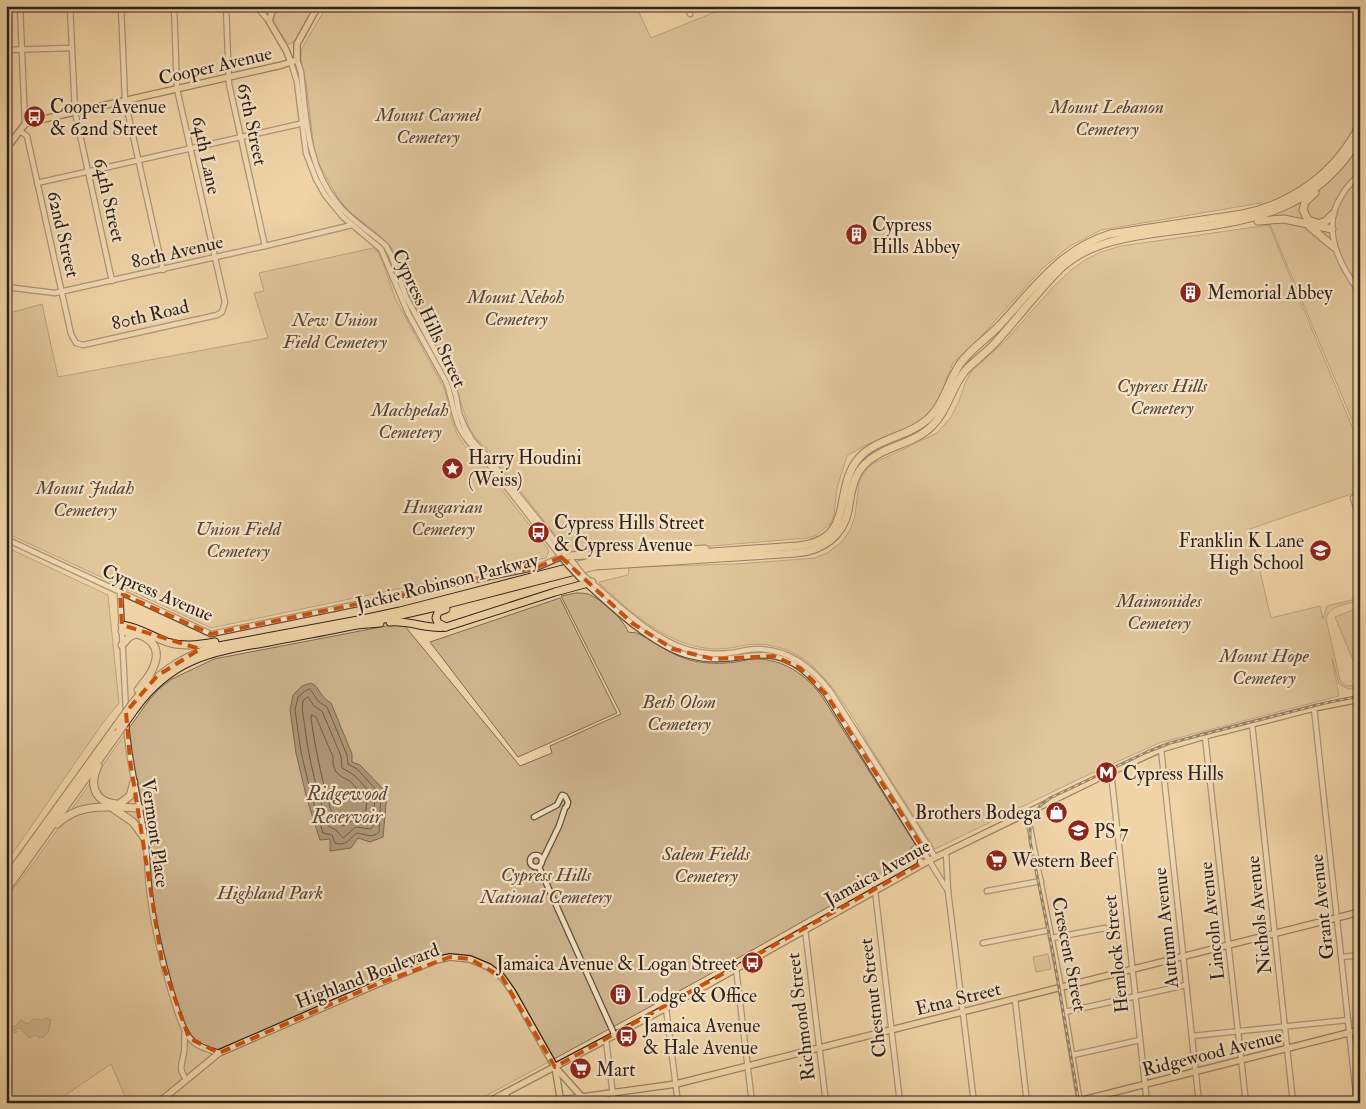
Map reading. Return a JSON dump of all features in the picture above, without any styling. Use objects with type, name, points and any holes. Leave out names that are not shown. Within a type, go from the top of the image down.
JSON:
[{"type":"highway","name":"Jackie Robinson Parkway","points":[[6,890],[118,733],[134,706],[157,676],[183,658],[213,647],[400,611],[592,561],[807,545],[815,542],[828,534],[836,524],[840,516],[847,481],[857,461],[872,447],[917,427],[931,416],[939,405],[958,368],[973,350],[1052,269],[1079,247],[1098,238],[1115,233],[1242,214],[1258,211],[1281,202],[1302,190],[1328,170],[1344,151],[1360,125]]},
{"type":"highway","name":"Jackie Robinson Parkway","points":[[6,879],[117,725],[160,681],[179,667],[200,657],[230,648],[355,625],[474,598],[595,566],[797,553],[820,548],[834,537],[843,526],[848,512],[853,483],[862,467],[872,458],[917,438],[929,429],[943,413],[963,374],[1060,270],[1089,249],[1123,238],[1232,222],[1264,215],[1286,206],[1307,194],[1326,179],[1343,162],[1360,137]]},
{"type":"highway","points":[[1326,179],[1304,206],[1306,217],[1310,221],[1332,227]]},
{"type":"highway","points":[[1318,224],[1333,214]]},
{"type":"highway","points":[[1232,222],[1280,219],[1308,225],[1332,227]]},
{"type":"highway","points":[[1308,225],[1334,247]]},
{"type":"highway","points":[[567,559],[700,548],[743,549]]},
{"type":"highway","points":[[355,625],[400,621],[438,628],[446,627],[544,595],[589,583]]},
{"type":"highway","points":[[446,627],[436,620],[438,612],[474,598]]},
{"type":"highway","points":[[122,628],[134,627],[167,642],[182,645],[195,646],[252,639]]},
{"type":"highway","points":[[122,628],[147,638],[155,650],[156,660],[152,670],[137,692],[134,706]]},
{"type":"highway","points":[[122,645],[129,637],[138,633]]},
{"type":"highway","points":[[108,747],[95,774],[93,785],[96,794],[109,803],[139,806]]},
{"type":"highway","points":[[119,804],[130,796],[134,782]]},
{"type":"highway","points":[[45,834],[63,818],[75,812],[92,807],[139,806]]},
{"type":"highway","points":[[111,808],[130,819],[146,840]]},
{"type":"main road","name":"Cooper Avenue","points":[[269,21],[273,8],[288,6]]},
{"type":"main road","name":"Cooper Avenue","points":[[25,124],[294,61],[297,44],[318,6]]},
{"type":"main road","name":"Cypress Hills Street","points":[[269,21],[294,61]]},
{"type":"main road","points":[[284,45],[291,46],[297,44]]},
{"type":"main road","points":[[6,149],[25,124]]},
{"type":"main road","name":"Jamaica Avenue","points":[[486,1103],[666,1008],[920,864],[1111,772],[1161,750],[1205,736],[1314,708],[1360,699]]},
{"type":"main road","name":"Etna Street","points":[[582,1096],[676,1084],[1360,912]]},
{"type":"main road","name":"Highland Boulevard","points":[[158,1103],[219,1053],[375,985],[436,960],[450,957],[470,959],[489,967],[502,978],[512,991],[555,1067]]},
{"type":"main road","name":"Ridgewood Avenue","points":[[1071,1103],[1360,1030]]},
{"type":"main road","points":[[555,1067],[582,1096]]},
{"type":"main road","points":[[555,1067],[561,1101]]},
{"type":"street","points":[[20,6],[25,124]]},
{"type":"street","name":"64th Street","points":[[70,6],[75,112],[112,281]]},
{"type":"street","points":[[121,6],[126,100],[163,270]]},
{"type":"street","name":"64th Lane","points":[[174,6],[177,89],[225,302],[224,308]]},
{"type":"street","name":"65th Street","points":[[226,6],[228,77],[265,246]]},
{"type":"street","name":"Cypress Hills Street","points":[[256,6],[269,21]]},
{"type":"street","points":[[688,6],[690,14]]},
{"type":"street","points":[[6,50],[71,48]]},
{"type":"street","name":"Cypress Hills Street","points":[[294,61],[301,72],[306,154],[316,179],[335,208],[352,225],[382,249],[408,313],[446,382],[456,420],[470,441],[484,455],[581,576],[632,623],[660,642],[686,654],[713,658],[733,658],[757,654],[785,660],[800,668],[826,694],[922,847],[932,858]]},
{"type":"street","points":[[37,183],[304,123]]},
{"type":"street","name":"Cypress Hills Street","points":[[304,123],[315,165],[320,177],[337,204],[386,246],[391,255],[406,297],[451,380],[459,413],[470,441]]},
{"type":"street","name":"62nd Street","points":[[20,131],[26,136],[71,334],[73,340],[79,345]]},
{"type":"street","points":[[1360,174],[1342,194],[1333,214],[1332,227],[1334,247],[1343,268],[1360,293]]},
{"type":"street","name":"80th Avenue","points":[[6,286],[55,294],[352,225]]},
{"type":"street","name":"80th Road","points":[[79,345],[217,315],[224,308]]},
{"type":"street","points":[[1360,495],[1353,498],[1360,519]]},
{"type":"street","name":"Cypress Avenue","points":[[6,539],[211,634],[538,567],[567,559]]},
{"type":"street","name":"Cypress Hills Street","points":[[589,583],[634,618],[675,645],[708,653],[729,653],[757,649],[774,651],[787,654],[799,660],[830,691],[932,858]]},
{"type":"street","name":"Vermont Place","points":[[120,593],[127,731],[134,782],[146,840],[150,894],[162,962],[185,1030],[194,1042],[219,1053]]},
{"type":"street","name":"Grant Avenue","points":[[1314,708],[1358,1103]]},
{"type":"street","name":"Nichols Avenue","points":[[1252,724],[1293,1103]]},
{"type":"street","name":"Lincoln Avenue","points":[[1205,736],[1246,1103]]},
{"type":"street","name":"Autumn Avenue","points":[[1161,750],[1199,1103]]},
{"type":"street","name":"Hemlock Street","points":[[1111,772],[1147,1103]]},
{"type":"street","points":[[534,817],[557,805],[562,795],[565,796],[568,802],[567,806],[539,867]]},
{"type":"street","name":"Crescent Street","points":[[1027,812],[1061,987],[1080,1102]]},
{"type":"street","points":[[920,864],[922,847]]},
{"type":"street","points":[[946,852],[948,891],[974,1103]]},
{"type":"street","points":[[539,867],[534,868],[531,865],[530,859],[536,855],[542,861]]},
{"type":"street","points":[[932,858],[948,891]]},
{"type":"street","points":[[539,867],[615,1036]]},
{"type":"street","points":[[987,891],[1041,881]]},
{"type":"street","name":"Chestnut Street","points":[[875,890],[900,1103]]},
{"type":"street","points":[[1052,938],[1105,928]]},
{"type":"street","name":"Richmond Street","points":[[805,929],[826,1103]]},
{"type":"street","points":[[983,943],[1050,930]]},
{"type":"street","points":[[1342,957],[1360,955]]},
{"type":"street","points":[[736,968],[752,1103]]},
{"type":"street","points":[[1065,1012],[1186,985]]},
{"type":"street","points":[[1014,999],[1027,1103]]},
{"type":"street","points":[[666,1008],[678,1103]]},
{"type":"street","points":[[1192,1036],[1348,1020]]},
{"type":"street","points":[[185,1030],[184,1052],[180,1065],[182,1074],[186,1079]]},
{"type":"street","points":[[606,1040],[614,1103]]},
{"type":"street","points":[[1073,1055],[1140,1040]]},
{"type":"street","points":[[506,1092],[507,1103]]},
{"type":"street","points":[[582,1096],[588,1103]]},
{"type":"street","name":"Etna Street","points":[[561,1101],[582,1096]]},
{"type":"highlighted area","points":[[561,557],[632,623],[673,649],[713,659],[774,656],[800,668],[826,694],[922,847],[920,864],[555,1067],[502,977],[470,959],[450,957],[375,985],[219,1053],[189,1038],[162,962],[130,760],[126,712],[157,676],[200,649],[122,625],[120,593],[211,634],[538,567]]},
{"type":"green space","points":[[305,6],[310,9],[307,23],[297,38],[291,44],[288,44],[271,19],[273,13],[277,10]]},
{"type":"green space","points":[[341,6],[636,6],[651,38],[730,6],[1360,6],[1360,439],[1261,203],[1101,230],[1070,246],[1043,268],[975,343],[953,363],[942,394],[920,422],[866,445],[847,456],[837,488],[834,515],[830,524],[815,536],[699,547],[569,553],[491,453],[475,437],[469,427],[450,369],[406,290],[395,254],[380,236],[349,211],[338,198],[320,166],[314,150],[306,82],[301,59],[302,48],[324,11]]},
{"type":"green space","name":"Cypress Hills Cemetery","points":[[1269,225],[1360,446],[1360,491],[1250,529],[1271,618],[1320,606],[1323,619],[1327,606],[1360,598],[1360,601],[1335,608],[1328,614],[1326,619],[1340,680],[1346,686],[1360,685],[1360,688],[1348,689],[1339,684],[1332,658],[1339,696],[1159,743],[1077,780],[935,849],[842,701],[821,674],[809,663],[791,652],[766,645],[752,644],[716,649],[683,643],[653,627],[625,607],[600,584],[599,582],[628,575],[629,567],[736,564],[815,558],[827,553],[842,542],[850,530],[855,516],[859,482],[863,474],[872,464],[937,433],[951,417],[971,372],[1007,339],[1053,287],[1071,270],[1101,252],[1121,246]]},
{"type":"green space","points":[[373,248],[382,260],[395,298],[445,390],[457,434],[546,546],[549,551],[546,558],[211,628],[6,533],[6,314],[42,304],[58,377],[268,338],[254,293],[264,291],[259,273]]},
{"type":"green space","name":"Mount Judah Cemetery","points":[[6,547],[108,595],[119,703],[102,724],[6,863]]},
{"type":"green space","name":"Highland Park","points":[[576,593],[588,594],[605,605],[622,621],[628,632],[638,633],[682,658],[713,663],[731,663],[753,659],[766,660],[785,665],[810,682],[823,698],[915,844],[911,851],[913,859],[703,978],[473,1103],[128,1103],[111,1064],[54,1103],[6,1103],[6,898],[35,861],[149,700],[159,689],[172,679],[214,659],[386,626],[404,625],[520,766],[552,753],[550,746],[621,714],[561,596]]},
{"type":"green space","points":[[560,598],[617,713],[518,757],[430,642]]},
{"type":"green space","points":[[1360,607],[1360,677],[1335,617]]},
{"type":"green space","points":[[1048,954],[1051,969],[1036,972],[1033,957]]},
{"type":"water","name":"Ridgewood Reservoir","points":[[311,683],[331,703],[352,754],[352,762],[360,765],[387,793],[383,837],[370,842],[358,838],[351,848],[330,851],[330,839],[320,840],[307,799],[296,753],[290,710],[293,695],[302,686]]},
{"type":"water","points":[[45,1018],[51,1020],[48,1033],[44,1037],[40,1038],[35,1035],[29,1038],[20,1028],[15,1029],[17,1032],[15,1033],[13,1029],[9,1032],[20,1020],[28,1024],[34,1019],[42,1020]]},
{"type":"railway","points":[[1079,1103],[1053,953],[1030,841],[1030,827],[1033,816],[1040,806],[1050,798],[1170,743],[1325,703],[1360,696]]},
{"type":"place","name":"Cooper Avenue & 62nd Street","points":[[34,117]]},
{"type":"place","name":"Cypress Hills Abbey","points":[[856,235]]},
{"type":"place","name":"Memorial Abbey","points":[[1191,292]]},
{"type":"place","name":"Harry Houdini (Weiss)","points":[[452,468]]},
{"type":"place","name":"Cypress Hills Street & Cypress Avenue","points":[[538,533]]},
{"type":"place","name":"Franklin K Lane High School","points":[[1320,551]]},
{"type":"place","name":"Cypress Hills","points":[[1107,773]]},
{"type":"place","name":"Brothers Bodega","points":[[1057,812]]},
{"type":"place","name":"PS 7","points":[[1078,831]]},
{"type":"place","name":"Western Beef","points":[[996,860]]},
{"type":"place","name":"Jamaica Avenue & Logan Street","points":[[753,963]]},
{"type":"place","name":"Lodge & Office","points":[[621,995]]},
{"type":"place","name":"Jamaica Avenue & Hale Avenue","points":[[627,1036]]},
{"type":"place","name":"Mart","points":[[580,1069]]},
{"type":"park label","name":"Mount Lebanon Cemetery","points":[[1107,117]]},
{"type":"park label","name":"Mount Carmel Cemetery","points":[[428,125]]},
{"type":"park label","name":"Mount Neboh Cemetery","points":[[516,307]]},
{"type":"park label","name":"New Union Field Cemetery","points":[[335,330]]},
{"type":"park label","name":"Machpelah Cemetery","points":[[410,420]]},
{"type":"park label","name":"Hungarian Cemetery","points":[[443,517]]},
{"type":"park label","name":"Union Field Cemetery","points":[[238,539]]},
{"type":"park label","name":"Maimonides Cemetery","points":[[1159,611]]},
{"type":"park label","name":"Mount Hope Cemetery","points":[[1264,666]]},
{"type":"park label","name":"Beth Olom Cemetery","points":[[679,712]]},
{"type":"park label","name":"Salem Fields Cemetery","points":[[706,864]]},
{"type":"park label","name":"Cypress Hills National Cemetery","points":[[546,885]]}]
